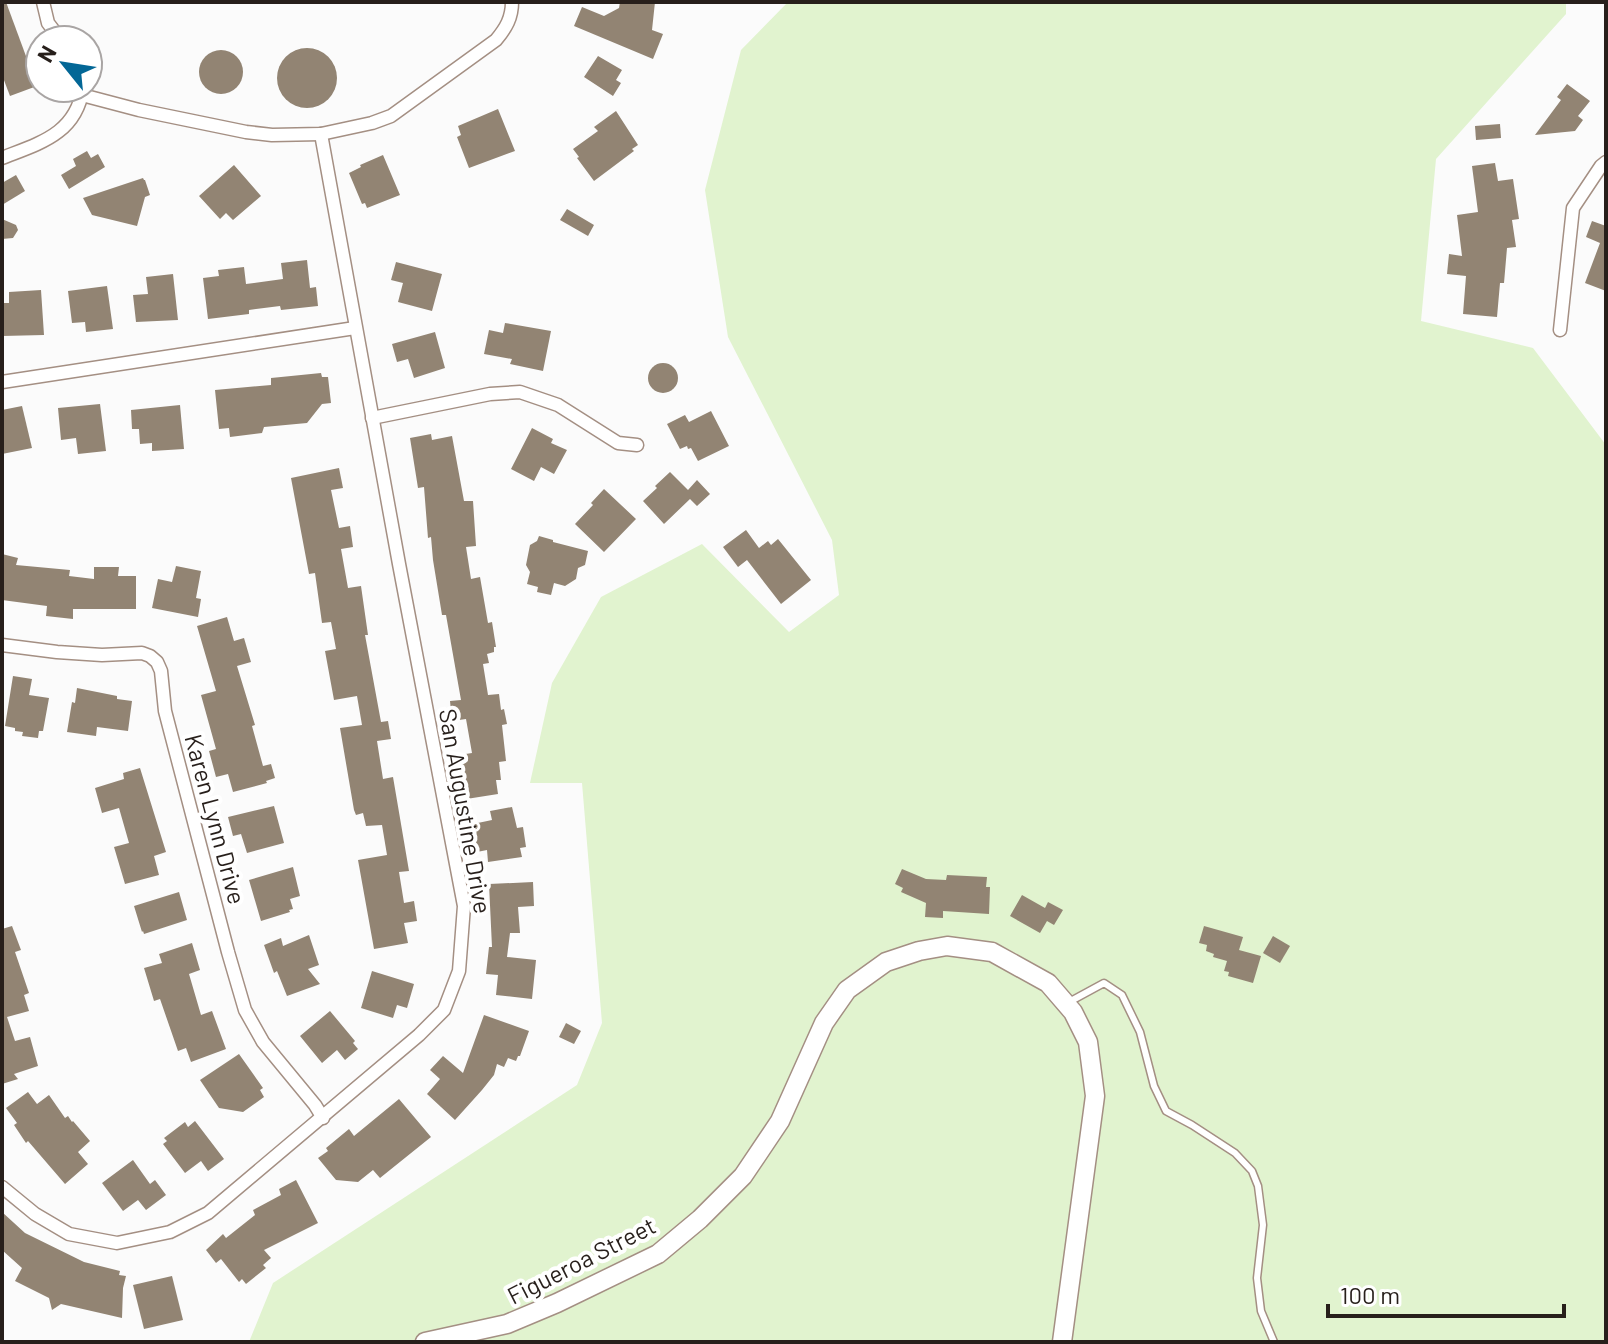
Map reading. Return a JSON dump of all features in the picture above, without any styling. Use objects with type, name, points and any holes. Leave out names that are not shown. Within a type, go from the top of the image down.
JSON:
[{"type":"street","points":[[43,2],[49,24]]},
{"type":"street","points":[[104,99],[139,110],[272,135],[321,134],[372,123],[391,116],[414,101],[496,40],[505,30],[512,2]]},
{"type":"street","points":[[2,158],[56,135],[67,125],[78,104]]},
{"type":"street","name":"San Augustine Drive","points":[[2,1187],[35,1214],[69,1234],[117,1243],[170,1232],[208,1213],[419,1035],[444,1010],[459,971],[464,906],[321,134]]},
{"type":"street","points":[[1560,330],[1573,208],[1606,162]]},
{"type":"street","points":[[2,382],[355,328]]},
{"type":"street","points":[[372,418],[490,394],[520,392],[558,405],[618,443],[637,445]]},
{"type":"street","name":"Karen Lynn Drive","points":[[2,645],[102,655],[142,653],[157,662],[161,671],[165,711],[245,1010],[263,1042],[323,1118]]},
{"type":"street","name":"Figueroa Street","points":[[425,1342],[507,1324],[658,1254],[700,1219],[743,1176],[780,1121],[824,1023],[847,990],[886,962],[947,946],[992,952],[1048,983],[1073,1012],[1088,1042],[1095,1096],[1062,1342]]},
{"type":"lane","points":[[1066,1003],[1104,983],[1122,995],[1140,1032],[1154,1086],[1166,1111],[1235,1153],[1252,1171],[1258,1186],[1263,1225],[1257,1278],[1261,1311],[1274,1342]]},
{"type":"green space","points":[[788,2],[1566,2],[1566,14],[1436,159],[1421,321],[1533,348],[1606,445],[1606,1342],[249,1342],[273,1283],[577,1085],[602,1023],[582,783],[530,783],[552,683],[601,597],[702,544],[789,632],[839,595],[832,540],[728,337],[705,190],[741,50]]},
{"type":"building","points":[[2,2],[6,2],[24,51],[24,91],[10,96],[2,75]]},
{"type":"building","points":[[620,2],[655,2],[652,30],[663,34],[653,59],[574,26],[582,7],[604,16],[619,8]]},
{"type":"building","points":[[307,48],[329,56],[337,78],[329,100],[307,108],[285,100],[277,78],[285,56]]},
{"type":"building","points":[[221,50],[237,56],[243,72],[237,88],[221,94],[205,88],[199,72],[205,56]]},
{"type":"building","points":[[598,56],[622,70],[616,80],[621,83],[613,96],[584,77]]},
{"type":"building","points":[[1567,84],[1590,101],[1578,116],[1583,120],[1575,131],[1535,135],[1561,100],[1557,97]]},
{"type":"building","points":[[498,109],[515,151],[469,168],[457,137],[461,135],[458,126]]},
{"type":"building","points":[[616,111],[638,145],[594,181],[573,149],[598,131],[594,127]]},
{"type":"building","points":[[1500,124],[1501,138],[1476,140],[1475,126]]},
{"type":"building","points":[[87,151],[91,158],[98,154],[105,167],[69,189],[61,175],[76,166],[73,159]]},
{"type":"building","points":[[383,155],[400,195],[367,208],[365,203],[362,204],[349,173]]},
{"type":"building","points":[[1495,163],[1498,181],[1513,179],[1519,219],[1512,220],[1516,247],[1507,248],[1497,317],[1463,314],[1466,276],[1447,274],[1449,254],[1462,256],[1457,215],[1478,212],[1472,166]]},
{"type":"building","points":[[234,165],[261,196],[233,220],[226,213],[220,219],[199,196]]},
{"type":"building","points":[[16,175],[25,191],[2,205],[2,183]]},
{"type":"building","points":[[143,178],[150,195],[145,197],[137,226],[92,215],[83,198]]},
{"type":"building","points":[[567,209],[594,225],[588,236],[560,220]]},
{"type":"building","points":[[2,219],[16,225],[18,230],[13,238],[2,239]]},
{"type":"building","points":[[1592,221],[1606,226],[1606,291],[1585,283],[1600,243],[1586,237]]},
{"type":"building","points":[[307,260],[310,288],[316,287],[318,306],[281,310],[280,306],[208,319],[203,278],[219,276],[218,270],[244,267],[246,284],[283,279],[281,263]]},
{"type":"building","points":[[396,262],[442,274],[432,311],[398,302],[403,283],[391,280]]},
{"type":"building","points":[[173,274],[178,320],[136,322],[133,295],[148,294],[146,277]]},
{"type":"building","points":[[107,286],[113,329],[86,332],[85,322],[72,323],[68,291]]},
{"type":"building","points":[[41,290],[44,335],[2,336],[2,303],[9,303],[9,292]]},
{"type":"building","points":[[505,323],[551,331],[543,371],[510,364],[512,359],[484,354],[489,330],[503,333]]},
{"type":"building","points":[[435,332],[445,368],[414,378],[408,359],[397,362],[392,344]]},
{"type":"building","points":[[663,363],[669,364],[677,372],[677,384],[669,392],[663,393],[657,392],[649,384],[648,378],[649,372],[657,364]]},
{"type":"building","points":[[321,373],[322,377],[328,377],[331,403],[322,404],[307,423],[264,427],[262,433],[230,437],[229,428],[219,429],[215,390],[271,385],[271,378]]},
{"type":"building","points":[[100,404],[106,451],[78,454],[76,438],[61,440],[58,408]]},
{"type":"building","points":[[180,405],[184,449],[152,451],[152,443],[140,444],[139,429],[132,429],[131,410]]},
{"type":"building","points":[[22,406],[32,448],[2,454],[2,410]]},
{"type":"building","points":[[711,411],[729,446],[698,461],[691,448],[680,449],[667,424],[685,415],[689,422]]},
{"type":"building","points":[[532,428],[553,439],[551,443],[567,450],[554,474],[541,467],[534,481],[511,469]]},
{"type":"building","points":[[431,434],[432,440],[452,436],[464,501],[473,501],[476,546],[466,547],[471,579],[480,577],[488,623],[492,622],[496,647],[494,652],[487,654],[489,663],[483,664],[488,695],[499,694],[507,724],[502,725],[506,761],[499,762],[501,780],[496,780],[498,794],[460,800],[453,756],[472,753],[466,719],[452,721],[450,701],[461,700],[446,615],[442,615],[431,537],[428,538],[424,487],[418,488],[410,438]]},
{"type":"building","points":[[339,468],[343,488],[331,490],[339,528],[350,526],[353,547],[341,549],[348,588],[361,586],[368,635],[365,635],[381,722],[388,721],[391,739],[377,741],[383,779],[393,777],[409,871],[399,872],[404,903],[414,901],[417,921],[404,923],[408,943],[374,949],[358,860],[387,855],[382,825],[366,826],[363,813],[356,815],[354,810],[340,728],[362,725],[357,696],[334,700],[325,651],[336,649],[331,622],[322,623],[315,573],[309,574],[291,478]]},
{"type":"building","points":[[670,472],[688,490],[697,480],[710,494],[697,506],[690,499],[664,524],[643,501]]},
{"type":"building","points":[[604,489],[636,519],[604,552],[575,524]]},
{"type":"building","points":[[746,530],[759,548],[768,541],[771,545],[778,539],[811,580],[781,604],[747,560],[738,567],[723,547]]},
{"type":"building","points":[[539,536],[588,551],[585,565],[578,568],[576,579],[565,586],[554,583],[551,595],[537,592],[538,587],[527,584],[530,572],[526,565],[530,545]]},
{"type":"building","points":[[2,554],[18,558],[16,565],[70,570],[69,576],[94,579],[94,567],[119,567],[118,576],[136,576],[136,609],[73,609],[73,619],[46,616],[47,606],[2,600]]},
{"type":"building","points":[[176,566],[201,571],[196,598],[201,599],[198,617],[152,608],[158,579],[172,582]]},
{"type":"building","points":[[227,617],[234,641],[244,638],[251,662],[237,666],[255,725],[252,726],[263,766],[271,764],[275,778],[233,792],[228,774],[216,777],[209,751],[216,749],[201,695],[216,691],[197,626]]},
{"type":"building","points":[[13,676],[32,679],[29,695],[49,698],[43,731],[39,731],[38,738],[22,736],[23,732],[5,726]]},
{"type":"building","points":[[77,688],[132,701],[128,731],[97,727],[96,736],[67,732]]},
{"type":"building","points":[[140,768],[166,852],[154,856],[159,875],[125,884],[114,847],[129,843],[119,808],[102,813],[95,788],[124,779],[123,773]]},
{"type":"building","points":[[274,806],[284,843],[247,853],[241,834],[233,836],[228,817]]},
{"type":"building","points":[[512,807],[517,828],[523,827],[526,847],[520,848],[522,857],[488,862],[487,850],[477,852],[473,824],[492,820],[490,811]]},
{"type":"building","points":[[293,867],[300,896],[290,899],[293,909],[261,921],[249,880]]},
{"type":"building","points":[[902,869],[926,879],[946,880],[947,875],[987,877],[986,887],[990,887],[989,914],[943,911],[943,918],[925,917],[926,903],[901,892],[903,888],[895,884]]},
{"type":"building","points":[[533,882],[534,906],[518,907],[520,933],[510,933],[507,957],[536,960],[532,999],[496,995],[498,975],[486,974],[489,947],[492,947],[489,884]]},
{"type":"building","points":[[179,892],[187,920],[144,934],[134,906]]},
{"type":"building","points":[[1022,895],[1045,908],[1048,902],[1063,910],[1054,925],[1047,921],[1040,933],[1010,916]]},
{"type":"building","points":[[12,926],[21,950],[15,952],[29,993],[24,995],[29,1011],[7,1017],[15,1041],[30,1037],[38,1066],[14,1074],[18,1079],[2,1084],[2,929]]},
{"type":"building","points":[[1204,926],[1243,937],[1239,950],[1261,956],[1253,983],[1228,976],[1229,972],[1224,971],[1227,961],[1213,957],[1214,954],[1206,951],[1207,945],[1199,943]]},
{"type":"building","points":[[309,935],[319,965],[308,969],[320,984],[287,996],[264,945],[281,938],[283,946]]},
{"type":"building","points":[[1273,936],[1290,946],[1280,963],[1263,953]]},
{"type":"building","points":[[192,943],[200,970],[189,974],[201,1015],[212,1011],[226,1049],[191,1062],[186,1048],[178,1051],[160,999],[154,1001],[144,968],[162,963],[159,954]]},
{"type":"building","points":[[372,971],[414,984],[407,1008],[397,1005],[393,1018],[361,1008]]},
{"type":"building","points":[[330,1011],[358,1049],[345,1060],[337,1050],[322,1063],[300,1036]]},
{"type":"building","points":[[484,1015],[529,1031],[516,1061],[508,1058],[504,1067],[497,1064],[494,1075],[455,1120],[427,1094],[440,1079],[430,1070],[443,1056],[463,1073]]},
{"type":"building","points":[[566,1023],[581,1031],[574,1044],[559,1037]]},
{"type":"building","points":[[239,1054],[263,1088],[260,1090],[264,1097],[243,1112],[219,1108],[200,1080]]},
{"type":"building","points":[[28,1092],[37,1104],[49,1095],[65,1118],[68,1116],[90,1141],[78,1152],[88,1164],[65,1184],[28,1141],[26,1143],[6,1108]]},
{"type":"building","points":[[399,1099],[431,1137],[380,1178],[373,1170],[358,1182],[336,1180],[318,1158],[349,1129],[354,1136]]},
{"type":"building","points":[[195,1121],[224,1159],[208,1171],[201,1161],[185,1173],[163,1144],[167,1141],[164,1138],[185,1122],[188,1127]]},
{"type":"building","points":[[133,1160],[150,1184],[155,1180],[166,1195],[146,1210],[138,1200],[123,1211],[102,1183]]},
{"type":"building","points":[[296,1180],[318,1223],[264,1250],[271,1258],[263,1265],[266,1268],[246,1284],[242,1279],[239,1282],[221,1259],[216,1263],[206,1250],[223,1234],[226,1238],[255,1215],[253,1210],[281,1195],[279,1189]]},
{"type":"building","points":[[2,1212],[25,1233],[84,1262],[120,1271],[119,1275],[126,1276],[122,1318],[61,1304],[52,1310],[49,1298],[15,1281],[22,1268],[2,1250]]},
{"type":"building","points":[[172,1276],[183,1320],[144,1329],[133,1285]]}]
